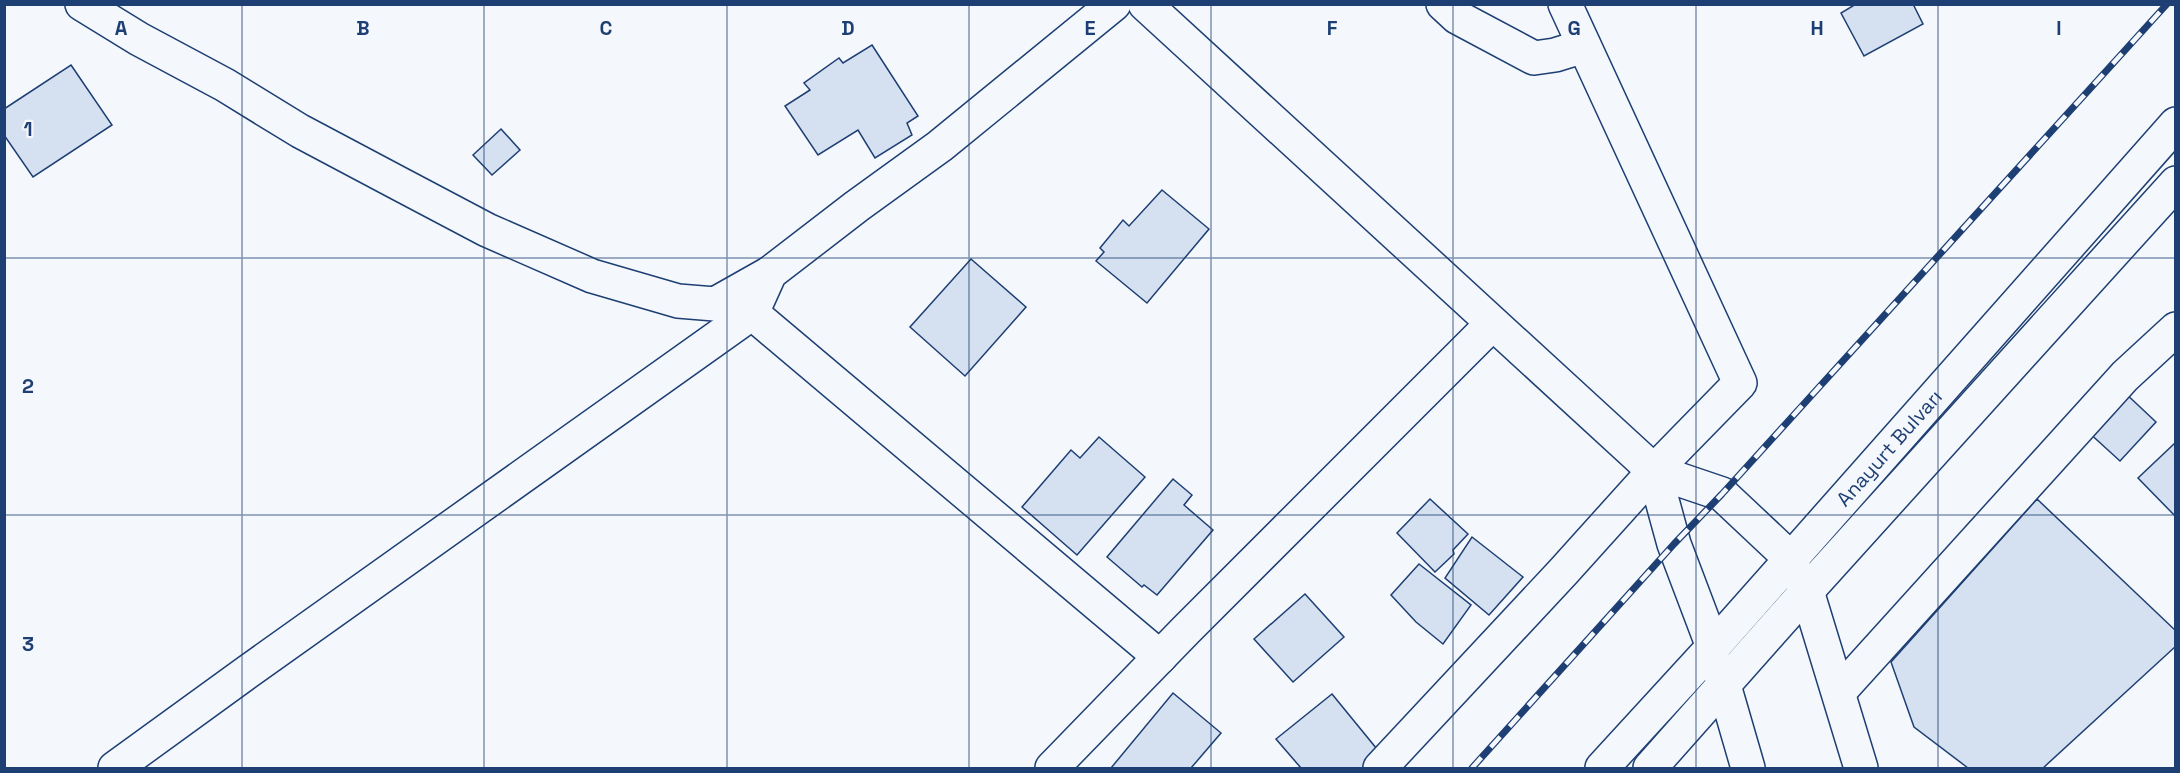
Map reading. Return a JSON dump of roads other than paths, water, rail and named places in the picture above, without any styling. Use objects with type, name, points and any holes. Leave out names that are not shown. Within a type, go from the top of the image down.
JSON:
[{"type":"street","points":[[82,4],[139,39],[225,85],[300,131],[487,230],[592,276],[678,301],[715,304],[770,273],[940,146],[1114,4]]},
{"type":"street","points":[[1145,4],[1654,471],[1722,494],[1790,558],[1807,591],[1861,768]]},
{"type":"street","points":[[1443,4],[1457,17],[1534,58],[1555,55],[1584,46]]},
{"type":"street","points":[[1380,768],[1654,471],[1740,383],[1565,4]]},
{"type":"street","name":"Anayurt Bulvarı","points":[[1602,768],[1713,646],[2175,124]]},
{"type":"street","name":"Anayurt Bulvarı","points":[[1650,768],[2175,183]]},
{"type":"street","points":[[115,768],[752,314],[770,273]]},
{"type":"street","points":[[752,314],[1160,657]]},
{"type":"street","points":[[1052,768],[1492,324]]},
{"type":"street","points":[[1839,692],[2125,376],[2175,328]]},
{"type":"street","points":[[1654,471],[1674,544],[1713,646],[1748,768]]},
{"type":"railway","points":[[1472,768],[2167,4]]}]
